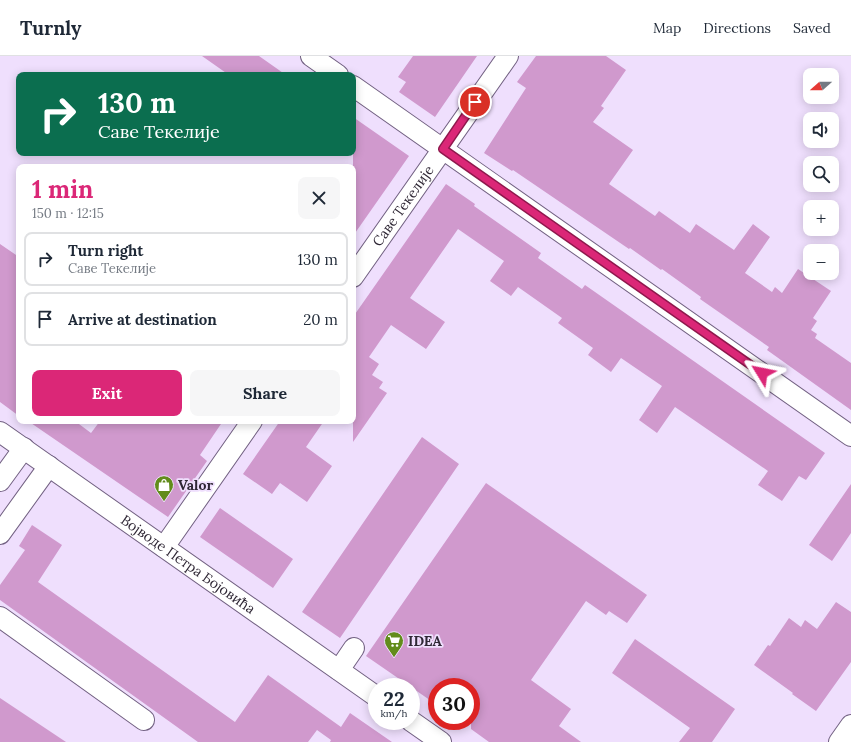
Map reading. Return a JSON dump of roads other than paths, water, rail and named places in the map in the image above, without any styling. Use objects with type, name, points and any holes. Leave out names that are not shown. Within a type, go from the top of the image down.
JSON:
[{"type":"street","points":[[311,56],[334,72]]},
{"type":"street","name":"Саве Текелије","points":[[356,273],[508,56]]},
{"type":"street","points":[[356,88],[851,436]]},
{"type":"street","points":[[164,547],[250,424]]},
{"type":"street","name":"Војводе Петра Бојовића","points":[[0,432],[368,691]]},
{"type":"street","points":[[0,481],[24,448]]},
{"type":"street","points":[[0,534],[49,466]]},
{"type":"street","points":[[0,617],[144,720]]},
{"type":"street","points":[[339,670],[354,648]]},
{"type":"street","points":[[839,742],[851,725]]},
{"type":"street","points":[[420,729],[432,739]]},
{"type":"place","name":"Valor","points":[[164,502]]},
{"type":"place","name":"IDEA","points":[[394,658]]}]
